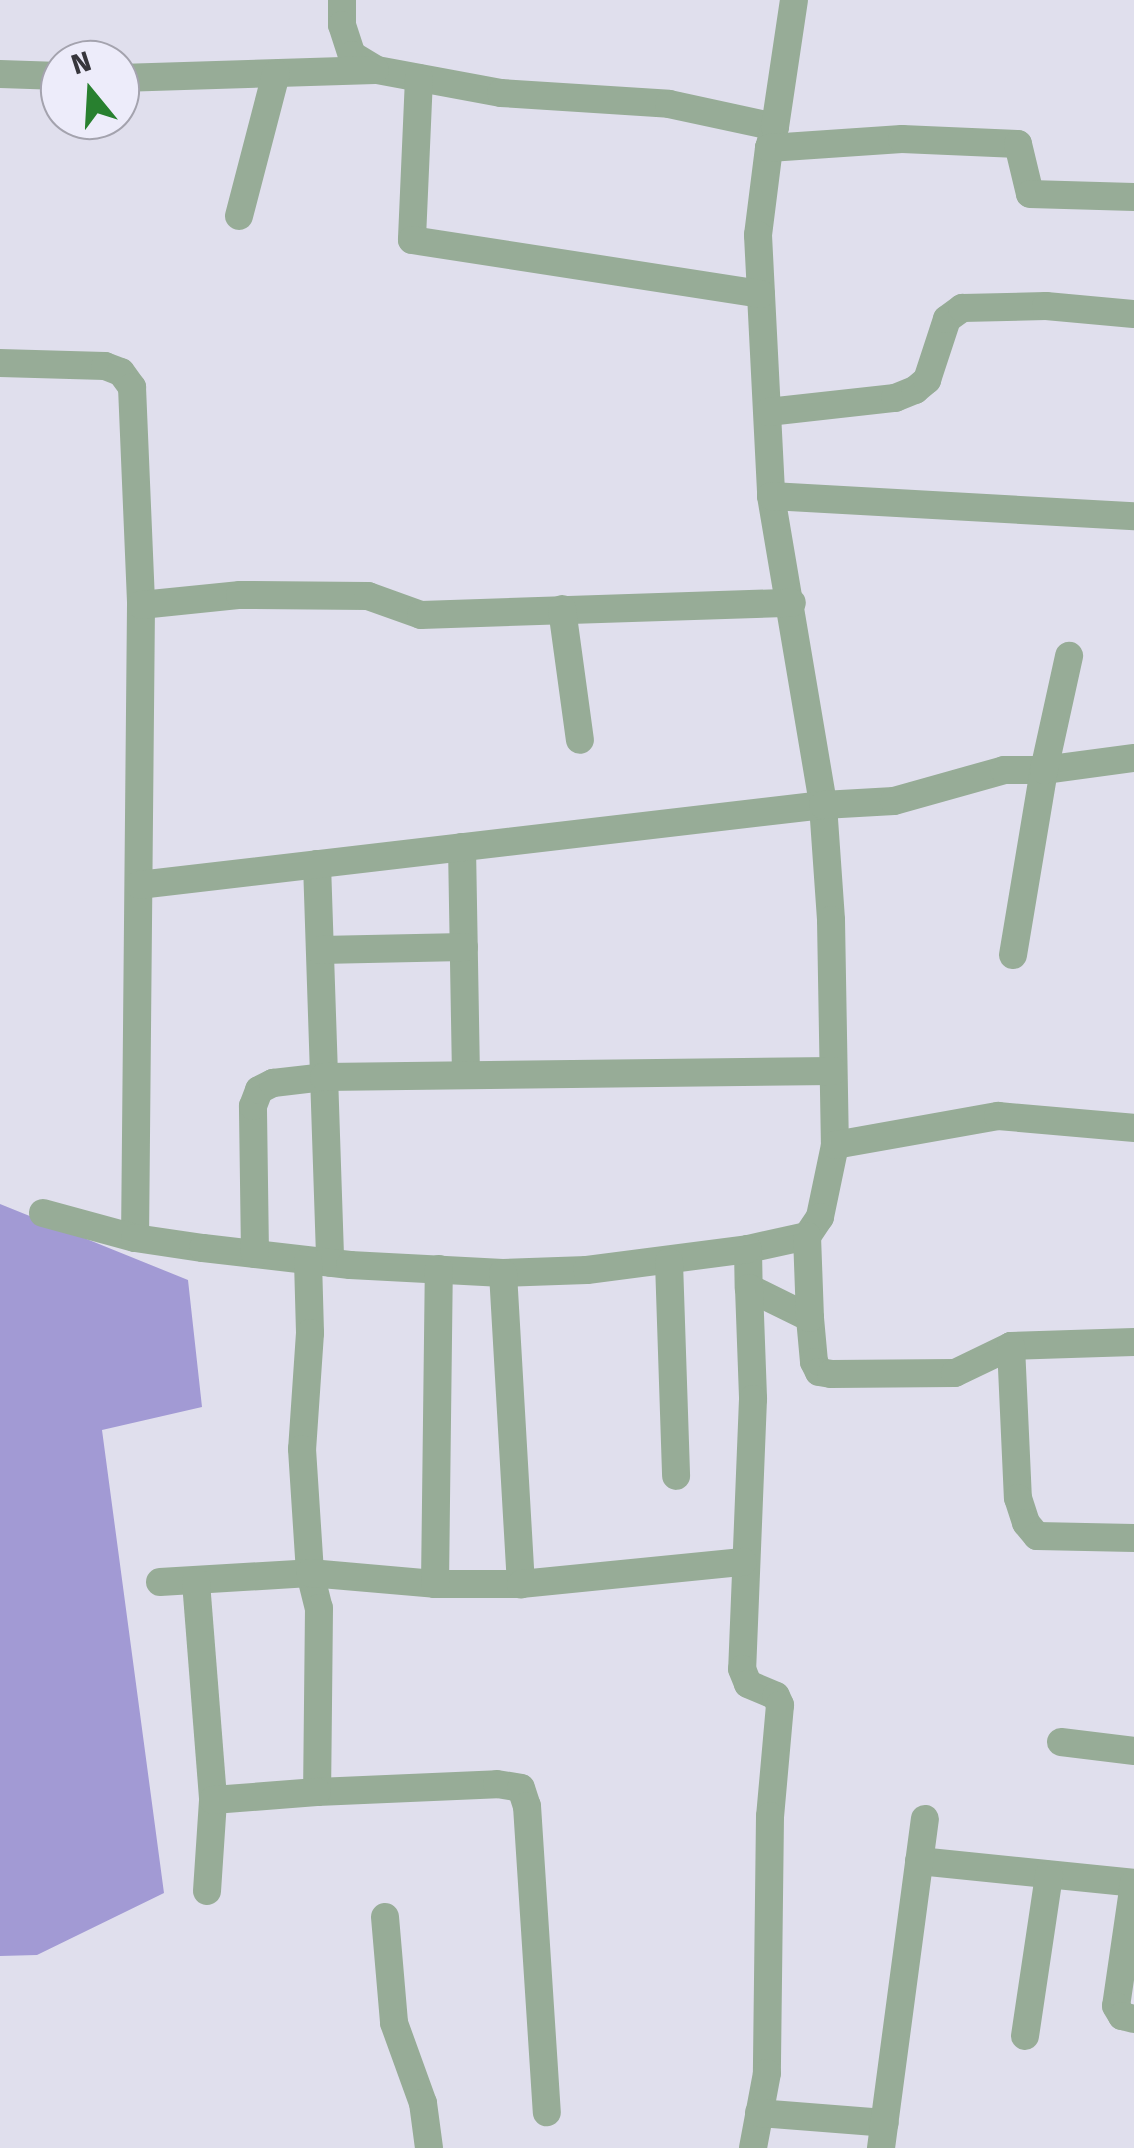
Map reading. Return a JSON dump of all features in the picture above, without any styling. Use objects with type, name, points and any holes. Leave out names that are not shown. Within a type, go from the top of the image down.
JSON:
[{"type":"street","points":[[342,0],[342,26],[352,55],[376,70]]},
{"type":"street","points":[[794,0],[758,235],[771,496],[824,805],[835,1145],[820,1216],[807,1236],[814,1362],[819,1372],[830,1374],[955,1373],[1011,1346],[1134,1342]]},
{"type":"street","points":[[140,77],[376,70],[501,93],[669,104],[772,138],[1018,144],[1030,194],[1134,197]]},
{"type":"street","points":[[0,74],[40,75]]},
{"type":"street","points":[[239,216],[276,74]]},
{"type":"street","points":[[419,78],[412,240],[761,294]]},
{"type":"street","points":[[768,412],[895,398],[915,390],[927,380],[947,319],[962,308],[1046,306],[1134,314]]},
{"type":"street","points":[[0,364],[105,366],[121,372],[132,387],[141,605],[135,1238]]},
{"type":"street","points":[[771,496],[1134,516]]},
{"type":"street","points":[[141,605],[240,595],[368,596],[421,614],[792,603]]},
{"type":"street","points":[[562,610],[580,740]]},
{"type":"street","points":[[1013,956],[1044,770],[1069,656]]},
{"type":"street","points":[[139,885],[824,805],[894,801],[1004,770],[1044,770],[1134,758]]},
{"type":"street","points":[[462,847],[466,1075]]},
{"type":"street","points":[[317,1792],[319,1608],[310,1573],[302,1449],[319,1262],[324,1077],[318,864]]},
{"type":"street","points":[[320,950],[464,947]]},
{"type":"street","points":[[255,1254],[253,1106],[260,1090],[272,1083],[324,1077],[834,1071]]},
{"type":"street","points":[[835,1145],[998,1116],[1134,1128]]},
{"type":"street","points":[[43,1213],[135,1238],[255,1254],[319,1262],[503,1273],[669,1262],[807,1236]]},
{"type":"street","points":[[748,1250],[753,1399],[743,1562],[743,1677],[748,1684],[776,1696],[780,1705],[770,1816],[766,2073],[753,2148]]},
{"type":"street","points":[[669,1262],[676,1476]]},
{"type":"street","points":[[435,1584],[439,1270]]},
{"type":"street","points":[[503,1273],[521,1584]]},
{"type":"street","points":[[750,1288],[810,1318]]},
{"type":"street","points":[[1011,1346],[1018,1498],[1026,1523],[1037,1536],[1134,1538]]},
{"type":"street","points":[[160,1582],[310,1573],[435,1584],[521,1584],[743,1562]]},
{"type":"street","points":[[196,1582],[213,1800],[207,1891]]},
{"type":"street","points":[[1062,1742],[1134,1751]]},
{"type":"street","points":[[213,1800],[497,1784],[521,1788],[527,1806],[547,2112]]},
{"type":"street","points":[[759,2113],[883,2135],[925,1819]]},
{"type":"street","points":[[920,1861],[1134,1884],[1116,2006],[1122,2016],[1134,2019]]},
{"type":"street","points":[[1026,2036],[1048,1874]]},
{"type":"street","points":[[385,1917],[394,2023],[423,2103],[429,2148]]},
{"type":"shaded area","points":[[0,1204],[188,1280],[202,1407],[102,1430],[164,1893],[37,1955],[0,1956]]}]
